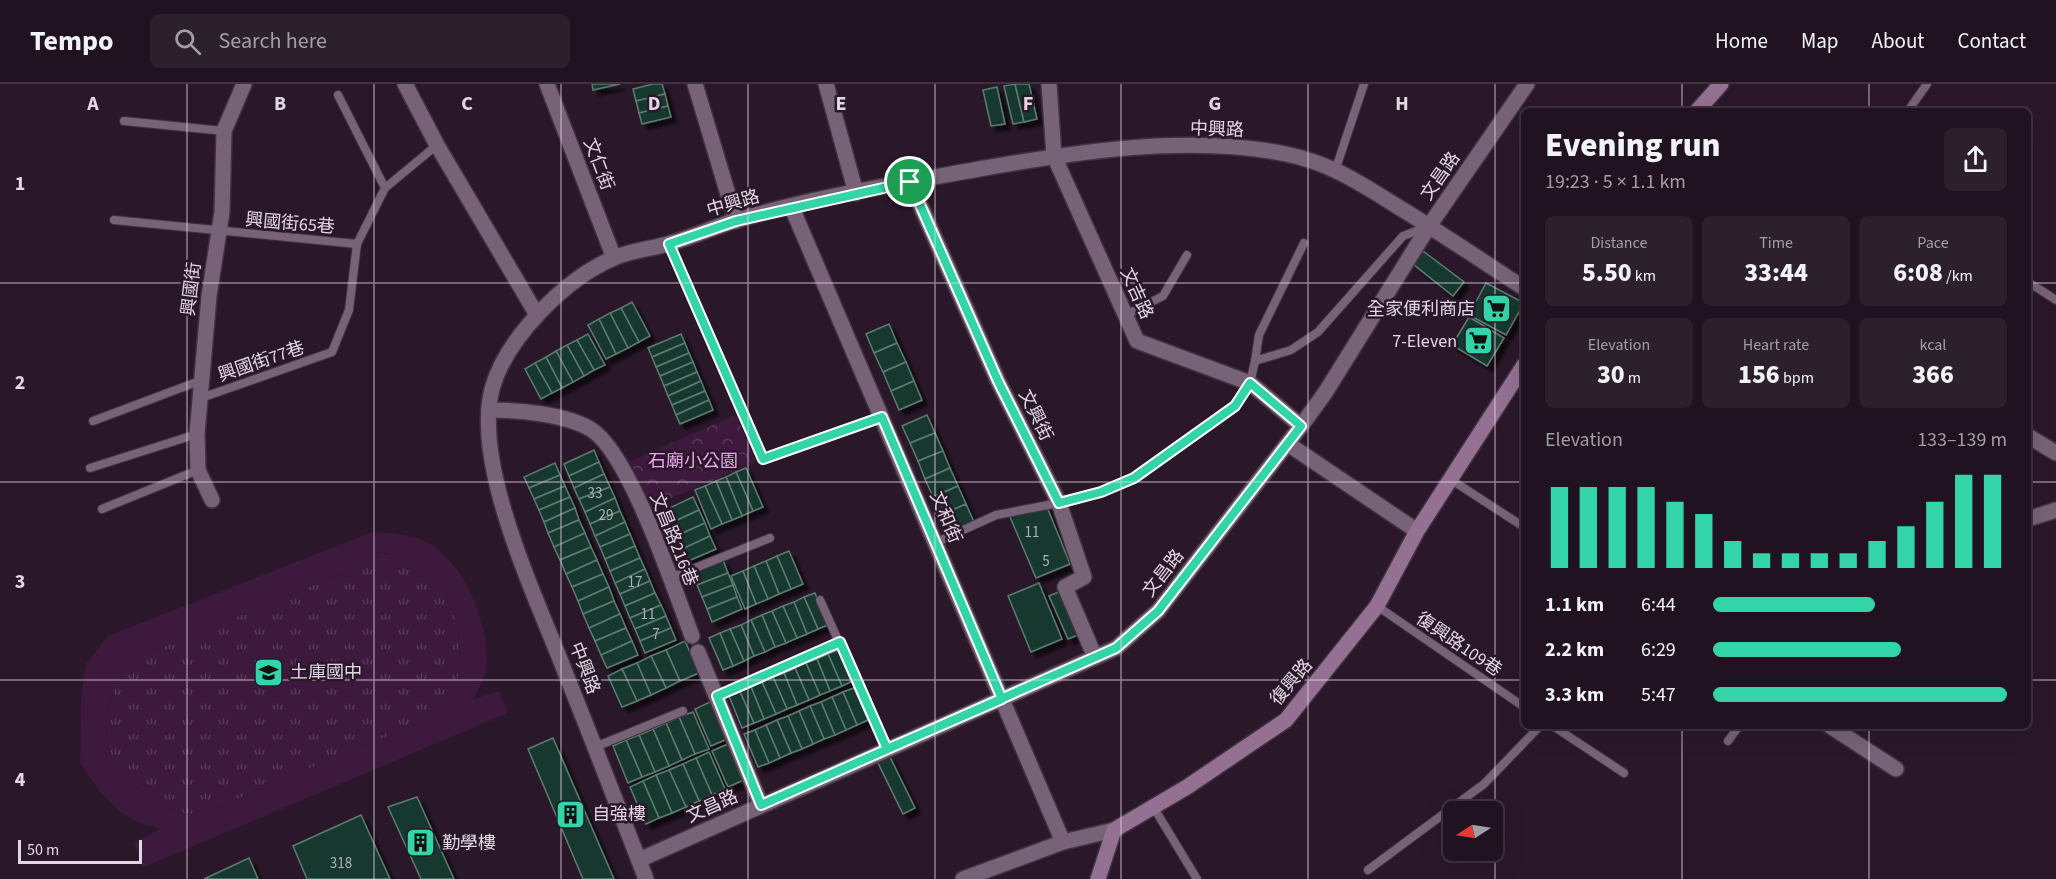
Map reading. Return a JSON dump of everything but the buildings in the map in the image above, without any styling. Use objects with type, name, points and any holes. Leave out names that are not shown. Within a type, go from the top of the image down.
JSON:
[{"type":"main road","points":[[1700,108],[1721,84]]},
{"type":"main road","name":"復興路","points":[[1114,830],[1154,808],[1286,720],[1377,606],[1417,531],[1521,370]]},
{"type":"main road","points":[[1098,879],[1114,830]]},
{"type":"street","name":"興國街","points":[[212,500],[198,470],[197,434],[209,296],[219,232],[224,131],[244,84]]},
{"type":"street","points":[[405,84],[437,145],[537,315]]},
{"type":"street","name":"文仁街","points":[[547,84],[614,258]]},
{"type":"street","points":[[695,84],[736,221]]},
{"type":"street","points":[[826,84],[856,193]]},
{"type":"street","name":"文吉路","points":[[1048,84],[1054,156],[1137,341],[1250,383],[1301,426]]},
{"type":"street","name":"文昌路","points":[[639,860],[1116,648],[1158,611],[1288,444],[1325,393],[1429,226],[1527,84]]},
{"type":"street","name":"中興路","points":[[646,879],[524,564],[499,491],[490,445],[489,410],[492,388],[504,360],[537,315],[579,279],[614,258],[669,244],[736,221],[910,182],[1054,156],[1145,146],[1230,147],[1285,153],[1336,168],[1521,286]]},
{"type":"street","name":"文興街","points":[[910,182],[998,381],[1059,503],[1084,577],[1065,586],[1095,657]]},
{"type":"street","name":"文和街","points":[[792,208],[1063,842]]},
{"type":"street","name":"文昌路216巷","points":[[489,410],[511,410],[577,423],[592,430],[604,441],[617,456],[631,483],[692,636]]},
{"type":"street","points":[[2031,438],[2056,453]]},
{"type":"street","points":[[1288,444],[1417,531]]},
{"type":"street","points":[[2031,518],[2056,510]]},
{"type":"street","points":[[698,652],[761,805]]},
{"type":"street","points":[[1835,729],[1896,769]]},
{"type":"street","name":"復興路","points":[[963,879],[1063,842],[1114,830]]},
{"type":"lane","points":[[1336,168],[1364,84]]},
{"type":"lane","points":[[1910,108],[1927,84]]},
{"type":"lane","points":[[338,95],[385,188]]},
{"type":"lane","points":[[124,121],[224,131]]},
{"type":"lane","points":[[357,244],[385,188],[437,145]]},
{"type":"lane","name":"興國街65巷","points":[[114,220],[357,244]]},
{"type":"lane","points":[[1255,361],[1291,350],[1317,333],[1403,236],[1429,226]]},
{"type":"lane","points":[[935,543],[996,515],[1101,492],[1134,478],[1235,406],[1250,383],[1258,335],[1304,243]]},
{"type":"lane","name":"興國街77巷","points":[[201,398],[332,352],[349,310],[357,244]]},
{"type":"lane","points":[[669,244],[763,459],[882,417]]},
{"type":"lane","points":[[1126,315],[1164,296],[1187,255]]},
{"type":"lane","points":[[2031,284],[2056,300]]},
{"type":"lane","points":[[93,421],[202,381]]},
{"type":"lane","points":[[90,468],[197,434]]},
{"type":"lane","points":[[102,508],[198,470]]},
{"type":"lane","points":[[1450,479],[1521,525]]},
{"type":"lane","points":[[669,578],[770,538]]},
{"type":"lane","points":[[820,600],[887,749]]},
{"type":"lane","name":"復興路109巷","points":[[1377,606],[1521,705]]},
{"type":"lane","points":[[717,696],[840,642]]},
{"type":"lane","points":[[595,747],[683,711]]},
{"type":"lane","points":[[1368,870],[1484,784],[1537,729]]},
{"type":"lane","points":[[1558,729],[1624,773]]},
{"type":"lane","points":[[1728,741],[1737,729]]},
{"type":"lane","points":[[1154,808],[1197,879]]},
{"type":"green space","name":"石廟小公園","points":[[736,415],[756,462],[650,507],[630,461]]},
{"type":"green space","points":[[372,532],[402,535],[430,544],[455,566],[465,581],[479,614],[486,648],[487,668],[474,699],[499,691],[508,713],[142,868],[134,843],[160,829],[140,823],[120,812],[100,792],[80,763],[81,697],[86,664],[108,636]],"holes":[[[379,558],[411,563],[428,571],[447,594],[453,610],[460,645],[460,663],[453,692],[433,717],[199,815],[161,805],[125,777],[115,762],[106,730],[113,696],[129,661]]]},
{"type":"green space","points":[[379,558],[398,560],[423,567],[438,581],[447,594],[453,610],[460,645],[460,663],[453,692],[433,717],[199,815],[161,805],[125,777],[115,763],[106,730],[113,696],[129,661]]},
{"type":"place","name":"全家便利商店","points":[[1496,309]]},
{"type":"place","name":"7-Eleven","points":[[1478,341]]},
{"type":"place","name":"土庫國中","points":[[269,672]]},
{"type":"place","name":"自強樓","points":[[571,814]]},
{"type":"place","name":"勤學樓","points":[[421,843]]},
{"type":"route","points":[[910,182],[736,221],[669,244],[763,459],[882,417],[1002,699],[887,749],[840,642],[717,696],[761,805],[1002,699],[1116,648],[1158,611],[1301,426],[1250,383],[1235,406],[1134,478],[1101,492],[1059,503],[998,381],[910,182]]}]
